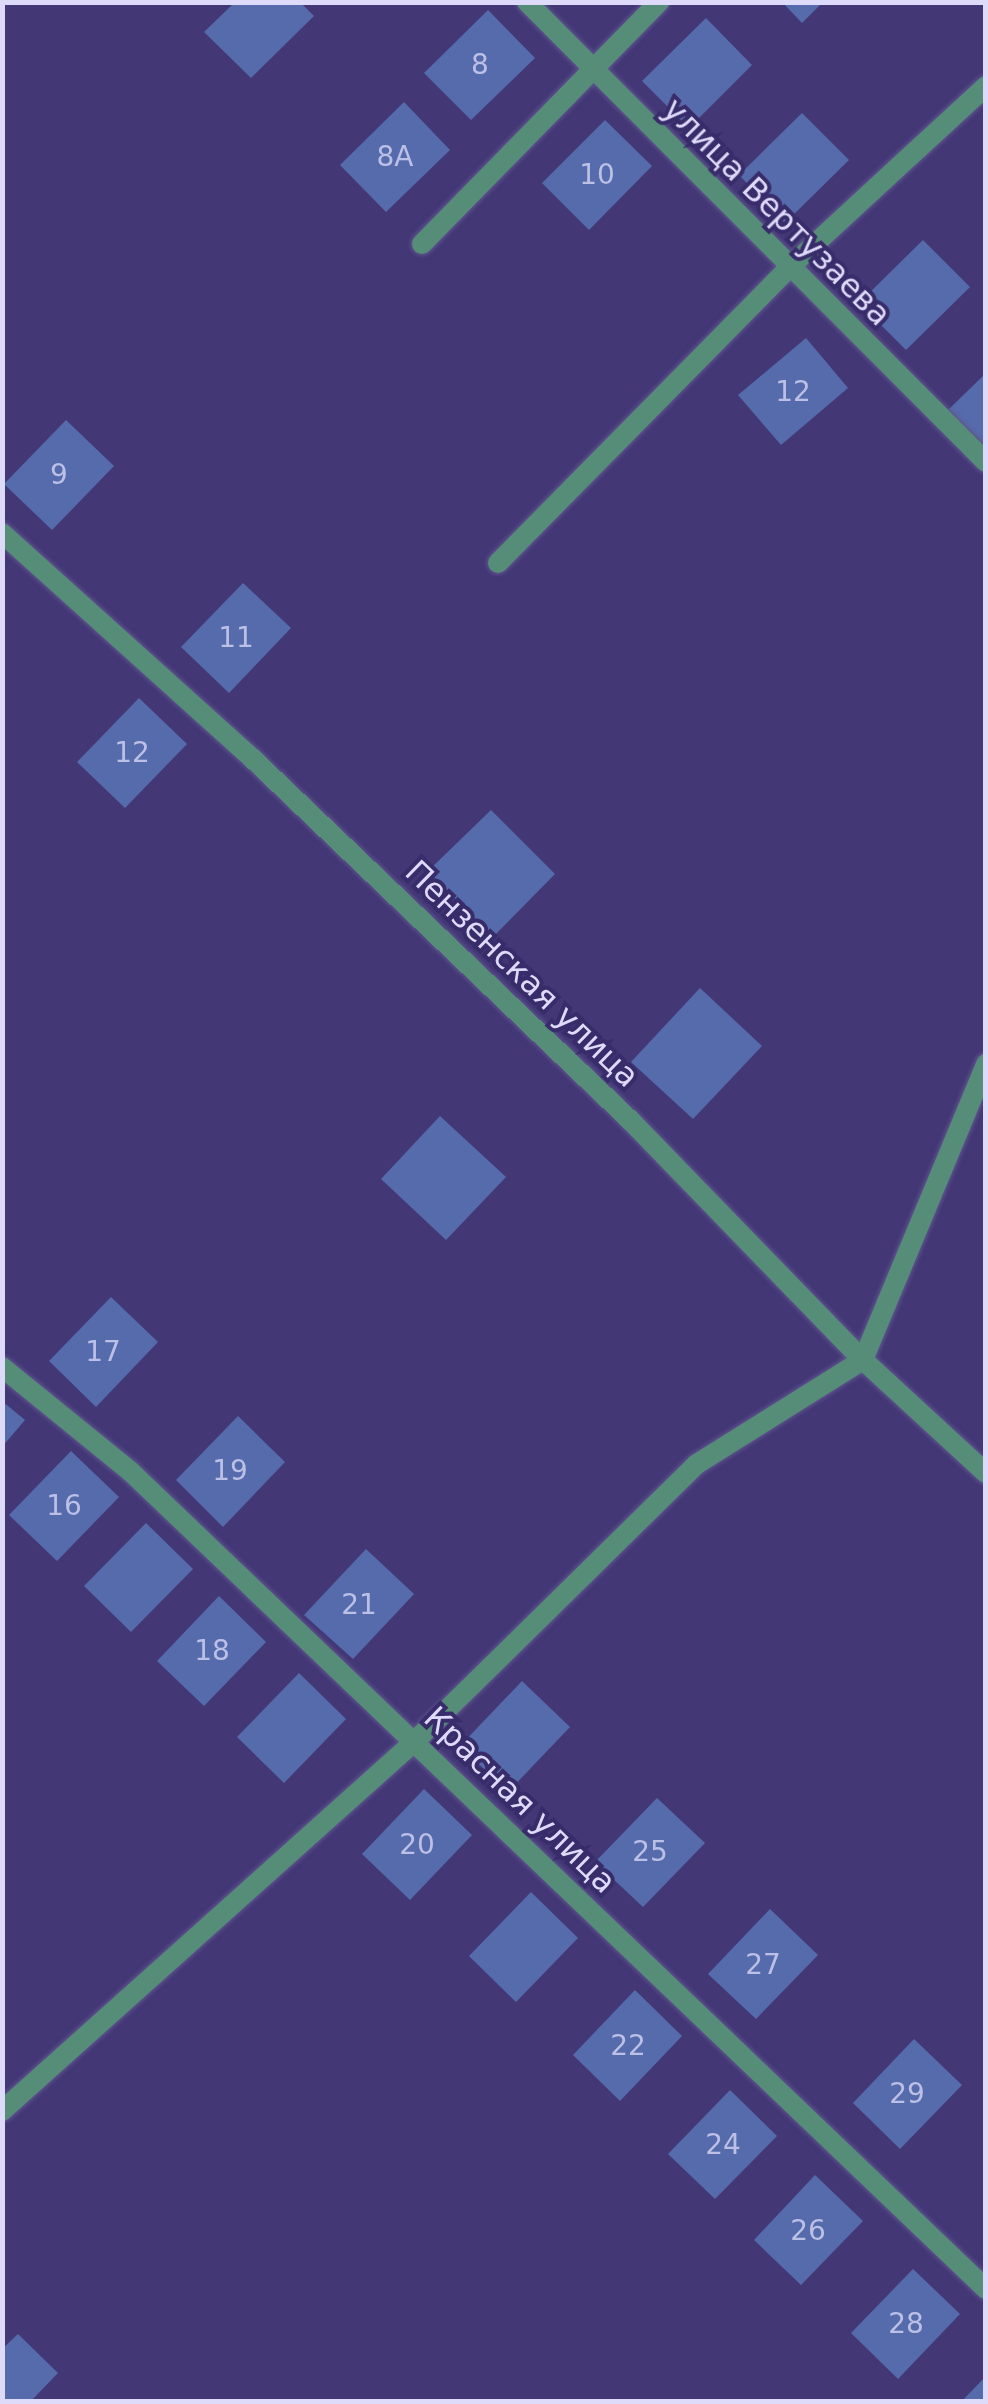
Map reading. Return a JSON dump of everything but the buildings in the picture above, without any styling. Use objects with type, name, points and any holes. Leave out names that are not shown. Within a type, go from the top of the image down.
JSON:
[{"type":"street","name":"улица Вертузаева","points":[[527,2],[986,462]]},
{"type":"street","points":[[422,244],[659,2]]},
{"type":"street","points":[[498,563],[791,266],[986,86]]},
{"type":"street","name":"Пензенская улица","points":[[2,533],[252,759],[618,1108],[863,1360],[986,1473]]},
{"type":"street","points":[[2,2111],[414,1742],[698,1464],[863,1360],[986,1064]]},
{"type":"street","name":"Красная улица","points":[[2,1366],[130,1472],[986,2289]]}]
